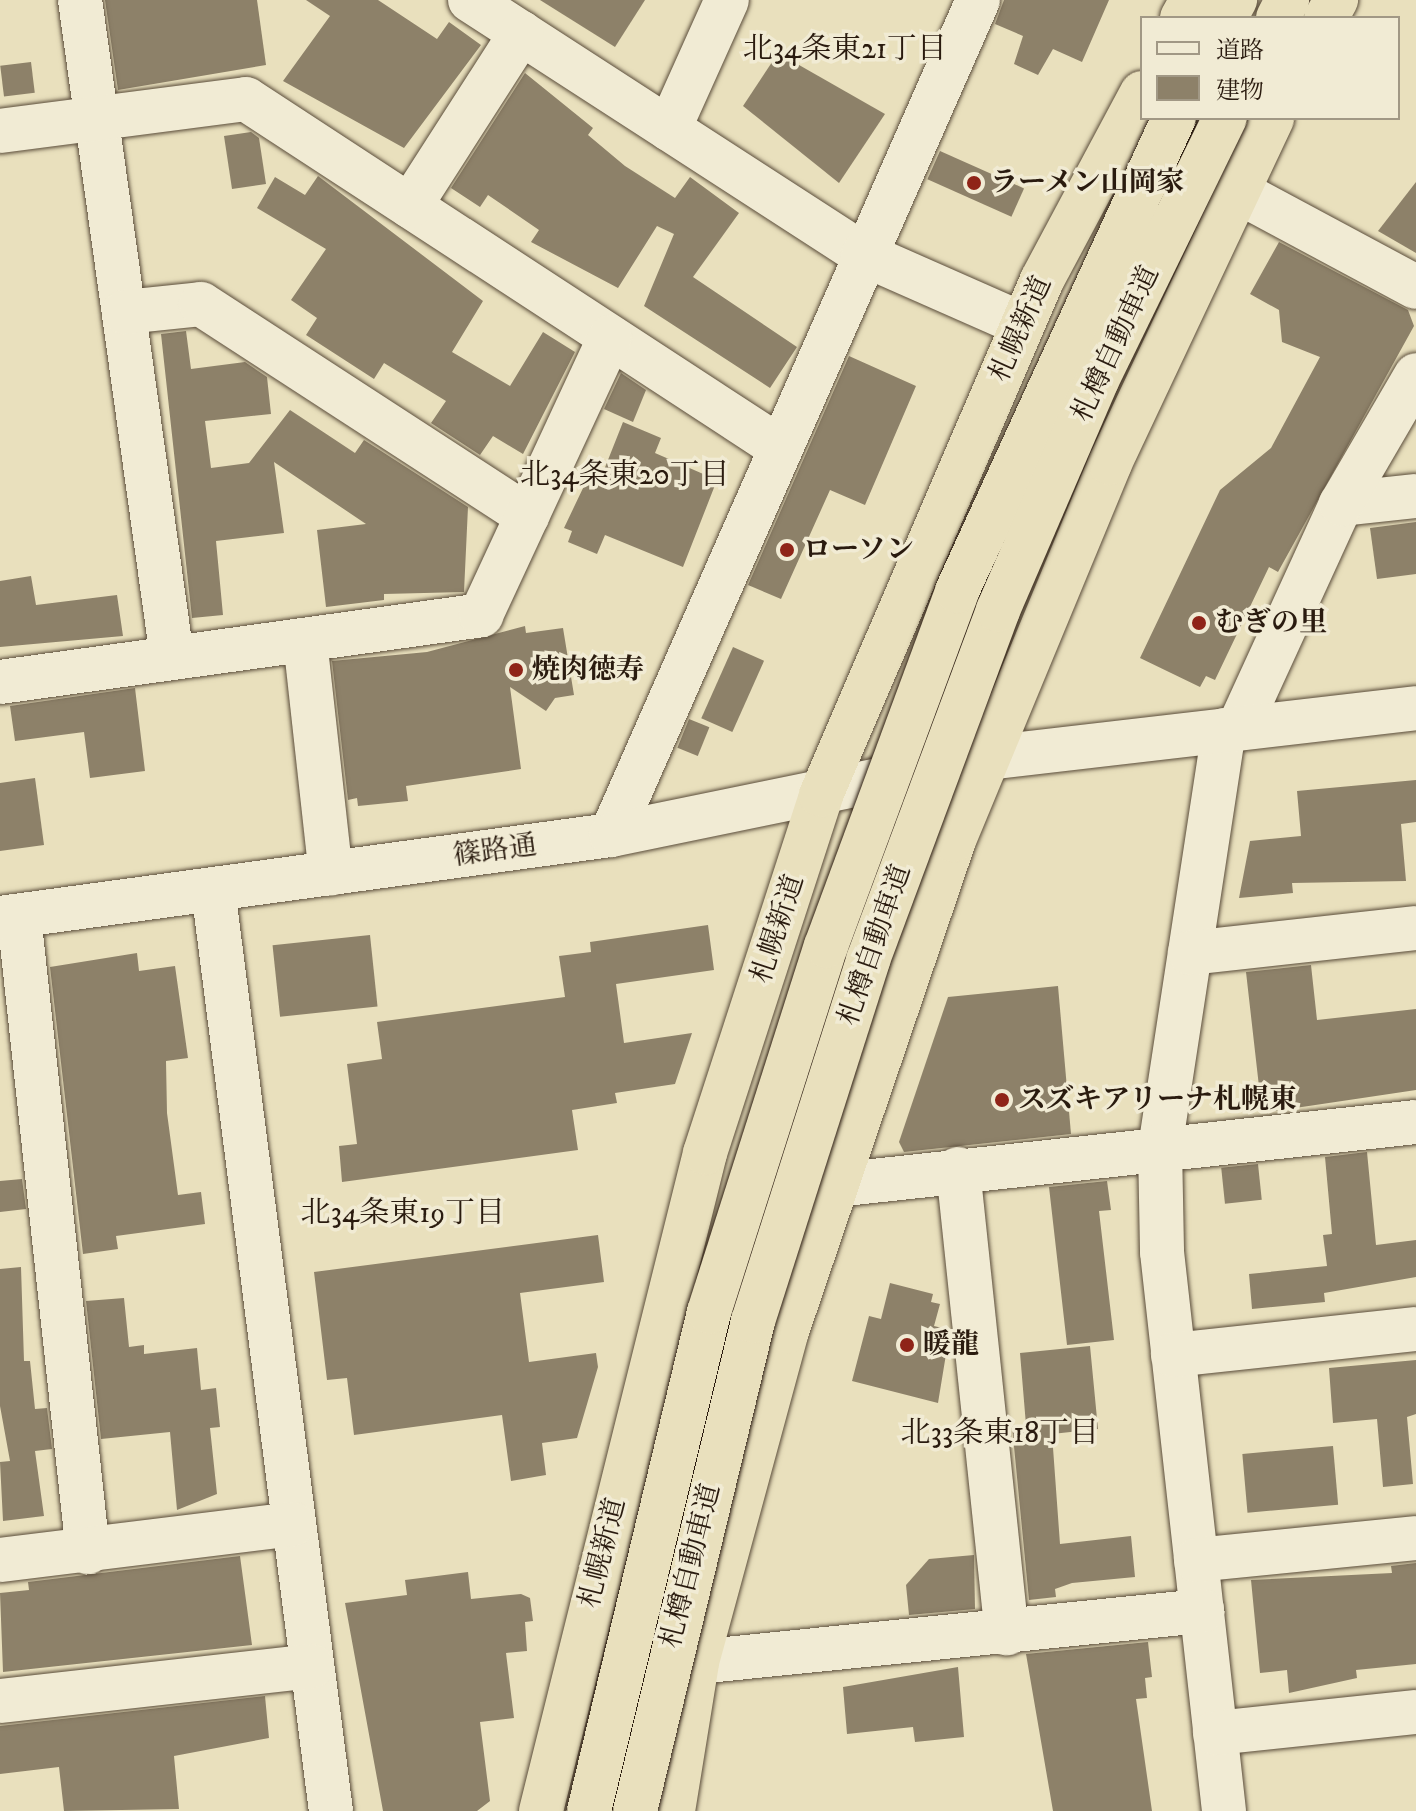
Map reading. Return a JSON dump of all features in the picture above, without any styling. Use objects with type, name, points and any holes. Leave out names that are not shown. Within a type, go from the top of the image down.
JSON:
[{"type":"highway","name":"札幌新道","points":[[541,1811],[705,1153],[821,795],[1022,324],[1140,97]]},
{"type":"highway","name":"札樽自動車道","points":[[589,1811],[709,1312],[826,946],[957,591],[1173,120]]},
{"type":"highway","name":"札樽自動車道","points":[[635,1811],[753,1321],[868,960],[998,610],[1097,380],[1224,120]]},
{"type":"highway","points":[[673,1811],[697,1662],[836,1185],[986,758],[1235,190],[1271,120]]},
{"type":"street","points":[[80,0],[172,657]]},
{"type":"street","points":[[470,0],[863,254],[1022,324]]},
{"type":"street","points":[[669,129],[727,0]]},
{"type":"street","points":[[611,835],[863,254],[978,0]]},
{"type":"street","points":[[410,206],[521,33]]},
{"type":"street","points":[[0,131],[246,99],[779,447]]},
{"type":"street","points":[[1235,190],[1416,287]]},
{"type":"street","points":[[124,312],[201,304],[527,516]]},
{"type":"street","points":[[0,682],[481,615],[610,337]]},
{"type":"street","points":[[1224,1811],[1173,1355],[1160,1146],[1190,953],[1232,728],[1341,504],[1416,375]]},
{"type":"street","points":[[1341,504],[1416,496]]},
{"type":"street","points":[[305,640],[331,874]]},
{"type":"street","name":"篠路通","points":[[10,917],[611,835],[821,795],[986,758],[1416,708]]},
{"type":"street","points":[[213,889],[331,1811]]},
{"type":"street","points":[[10,917],[88,1552]]},
{"type":"street","points":[[1190,953],[1416,928]]},
{"type":"street","points":[[836,1185],[1160,1146],[1416,1122]]},
{"type":"street","points":[[958,1169],[1007,1633]]},
{"type":"street","points":[[1173,1355],[1416,1329]]},
{"type":"street","points":[[0,1560],[88,1552],[293,1524]]},
{"type":"street","points":[[1196,1560],[1416,1538]]},
{"type":"street","points":[[697,1662],[1202,1611]]},
{"type":"street","points":[[0,1701],[312,1666]]},
{"type":"street","points":[[1215,1733],[1416,1712]]},
{"type":"building","points":[[105,0],[257,0],[266,65],[118,90]]},
{"type":"building","points":[[306,0],[378,0],[437,39],[449,22],[481,45],[404,148],[283,81],[330,16]]},
{"type":"building","points":[[540,0],[645,0],[615,47]]},
{"type":"building","points":[[1004,0],[1109,0],[1082,62],[1053,49],[1038,75],[1014,64],[1023,36],[995,24]]},
{"type":"building","points":[[778,53],[885,114],[839,183],[743,106]]},
{"type":"building","points":[[31,62],[35,93],[4,97],[0,66]]},
{"type":"building","points":[[525,73],[593,128],[588,135],[625,166],[675,198],[690,177],[739,213],[693,277],[797,347],[770,388],[644,306],[674,234],[657,226],[618,288],[531,242],[539,230],[488,195],[480,207],[451,188]]},
{"type":"building","points":[[251,132],[259,138],[266,184],[232,189],[224,136]]},
{"type":"building","points":[[940,151],[1024,188],[1011,217],[927,179]]},
{"type":"building","points":[[318,176],[483,301],[452,352],[510,386],[543,332],[575,352],[523,454],[493,436],[480,455],[431,423],[446,401],[384,363],[374,379],[306,335],[317,318],[291,300],[326,249],[257,208],[275,177],[305,195]]},
{"type":"building","points":[[1416,182],[1416,253],[1378,231]]},
{"type":"building","points":[[1279,242],[1408,310],[1414,326],[1278,572],[1269,567],[1215,680],[1206,676],[1200,687],[1140,658],[1220,490],[1271,448],[1320,357],[1282,342],[1279,310],[1250,294]]},
{"type":"building","points":[[186,331],[191,369],[245,362],[267,377],[271,414],[205,421],[211,468],[249,463],[290,410],[355,453],[364,440],[468,507],[464,592],[384,594],[384,600],[326,607],[317,530],[366,524],[274,462],[284,533],[216,541],[223,615],[192,618],[161,334]]},
{"type":"building","points":[[849,356],[916,386],[865,505],[830,490],[781,599],[748,585]]},
{"type":"building","points":[[621,373],[646,390],[633,422],[604,409]]},
{"type":"building","points":[[623,422],[661,438],[655,453],[717,480],[683,567],[605,535],[597,554],[568,542],[572,531],[564,528],[594,465],[604,470]]},
{"type":"building","points":[[1416,522],[1416,574],[1377,579],[1370,528]]},
{"type":"building","points":[[31,576],[36,605],[117,595],[123,636],[0,647],[0,581]]},
{"type":"building","points":[[525,626],[526,633],[563,628],[574,695],[555,698],[546,711],[510,687],[521,769],[406,786],[408,801],[358,806],[357,798],[348,800],[332,661],[427,652]]},
{"type":"building","points":[[733,647],[764,661],[732,732],[701,718]]},
{"type":"building","points":[[135,688],[145,771],[90,778],[84,732],[15,741],[10,706]]},
{"type":"building","points":[[689,719],[709,727],[698,756],[677,748]]},
{"type":"building","points":[[35,778],[44,845],[0,851],[0,783]]},
{"type":"building","points":[[1416,780],[1416,822],[1401,824],[1406,881],[1292,883],[1293,893],[1239,898],[1250,841],[1301,836],[1297,791]]},
{"type":"building","points":[[708,925],[714,970],[616,984],[624,1043],[692,1033],[675,1084],[615,1093],[617,1103],[572,1110],[578,1150],[342,1182],[339,1146],[357,1144],[347,1064],[382,1059],[377,1022],[565,997],[559,956],[591,952],[590,942]]},
{"type":"building","points":[[370,935],[378,1007],[280,1017],[273,945]]},
{"type":"building","points":[[137,953],[139,971],[175,966],[188,1058],[166,1061],[167,1113],[178,1195],[201,1192],[205,1224],[116,1236],[118,1249],[83,1254],[50,967]]},
{"type":"building","points":[[1311,965],[1317,1020],[1416,1009],[1416,1090],[1262,1113],[1246,972]]},
{"type":"building","points":[[1058,986],[1071,1134],[904,1152],[899,1142],[948,997]]},
{"type":"building","points":[[1367,1152],[1376,1245],[1416,1240],[1416,1277],[1324,1293],[1325,1302],[1252,1309],[1249,1274],[1327,1266],[1323,1235],[1332,1234],[1325,1157]]},
{"type":"building","points":[[1258,1164],[1262,1200],[1225,1204],[1221,1168]]},
{"type":"building","points":[[22,1179],[26,1209],[0,1212],[0,1181]]},
{"type":"building","points":[[1107,1181],[1111,1210],[1099,1211],[1114,1340],[1067,1345],[1049,1187]]},
{"type":"building","points":[[598,1235],[604,1282],[520,1293],[529,1362],[596,1353],[598,1367],[577,1438],[542,1443],[546,1475],[511,1481],[502,1415],[354,1435],[347,1378],[327,1380],[314,1272]]},
{"type":"building","points":[[21,1267],[24,1361],[30,1361],[35,1409],[47,1408],[52,1449],[35,1451],[44,1516],[3,1521],[0,1462],[10,1461],[0,1406],[0,1269]]},
{"type":"building","points":[[890,1283],[933,1294],[931,1302],[940,1304],[934,1326],[950,1330],[938,1403],[852,1381],[869,1316],[881,1319]]},
{"type":"building","points":[[124,1298],[129,1347],[144,1345],[144,1354],[197,1348],[201,1390],[216,1388],[220,1427],[210,1428],[217,1494],[177,1510],[170,1432],[101,1439],[86,1301]]},
{"type":"building","points":[[1090,1346],[1098,1429],[1052,1434],[1060,1544],[1131,1536],[1135,1577],[1072,1583],[1055,1589],[1056,1597],[1029,1600],[1012,1426],[1026,1425],[1020,1353]]},
{"type":"building","points":[[1416,1360],[1416,1414],[1407,1417],[1413,1484],[1383,1487],[1377,1419],[1333,1423],[1329,1368]]},
{"type":"building","points":[[1333,1446],[1338,1505],[1247,1513],[1242,1454]]},
{"type":"building","points":[[974,1555],[975,1609],[909,1615],[906,1585],[929,1559]]},
{"type":"building","points":[[240,1556],[252,1645],[3,1672],[0,1593],[29,1590],[28,1582]]},
{"type":"building","points":[[1416,1563],[1416,1664],[1356,1670],[1357,1678],[1289,1693],[1287,1670],[1260,1673],[1251,1580],[1392,1573],[1391,1566]]},
{"type":"building","points":[[468,1572],[471,1599],[521,1594],[530,1598],[533,1621],[525,1622],[527,1651],[506,1653],[514,1718],[480,1722],[490,1801],[477,1811],[383,1811],[345,1603],[407,1595],[405,1580]]},
{"type":"building","points":[[1148,1642],[1152,1677],[1145,1678],[1147,1698],[1136,1699],[1152,1811],[1053,1811],[1026,1654]]},
{"type":"building","points":[[958,1667],[964,1737],[915,1742],[913,1727],[847,1734],[843,1687]]},
{"type":"building","points":[[265,1696],[269,1738],[174,1756],[179,1809],[64,1811],[59,1767],[0,1774],[0,1726]]},
{"type":"place","name":"ラーメン山岡家","points":[[974,183]]},
{"type":"place","name":"ローソン","points":[[787,550]]},
{"type":"place","name":"むぎの里","points":[[1199,623]]},
{"type":"place","name":"焼肉徳寿","points":[[516,670]]},
{"type":"place","name":"スズキアリーナ札幌東","points":[[1002,1100]]},
{"type":"place","name":"暖龍","points":[[907,1345]]},
{"type":"district","name":"北34条東21丁目","points":[[845,50]]},
{"type":"district","name":"北34条東20丁目","points":[[625,476]]},
{"type":"district","name":"北34条東19丁目","points":[[403,1214]]},
{"type":"district","name":"北33条東18丁目","points":[[1000,1434]]}]
